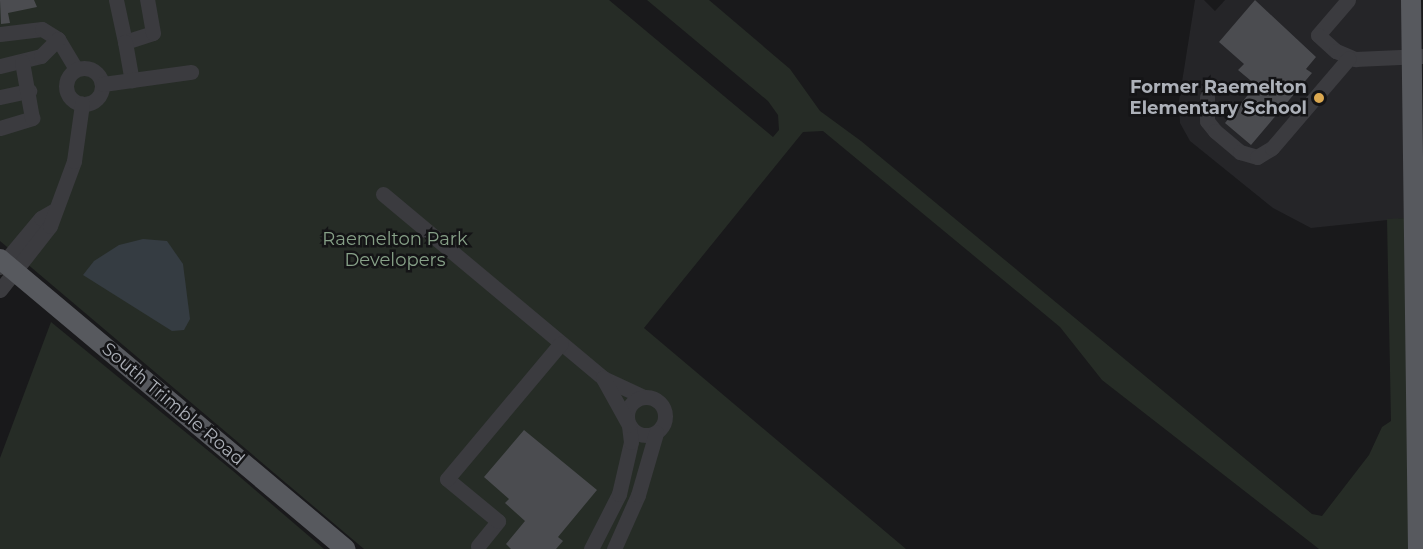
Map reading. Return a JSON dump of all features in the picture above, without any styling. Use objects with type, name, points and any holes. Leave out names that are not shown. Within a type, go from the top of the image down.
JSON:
[{"type":"main road","points":[[1411,0],[1417,56],[1420,399],[1418,549]]},
{"type":"main road","name":"South Trimble Road","points":[[5,265],[345,549]]},
{"type":"street","points":[[116,0],[132,80]]},
{"type":"street","points":[[125,42],[153,33],[147,0]]},
{"type":"street","points":[[1348,0],[1318,35],[1348,57],[1417,56]]},
{"type":"street","points":[[0,34],[35,27],[58,39],[76,69]]},
{"type":"street","points":[[0,66],[41,56],[58,39]]},
{"type":"street","points":[[1207,97],[1207,121],[1215,131],[1240,152],[1257,157],[1272,148],[1348,57]]},
{"type":"street","points":[[0,128],[32,118],[22,62]]},
{"type":"street","points":[[76,69],[93,70],[103,84],[97,99],[82,104],[71,99],[66,89],[68,77],[76,69]]},
{"type":"street","points":[[103,84],[191,72]]},
{"type":"street","points":[[0,97],[29,91]]},
{"type":"street","points":[[0,290],[5,265],[41,218],[53,212],[74,161],[82,104]]},
{"type":"street","points":[[383,194],[603,378],[644,397],[655,398],[665,410],[664,425],[656,433],[638,495],[614,549]]},
{"type":"street","points":[[478,546],[498,521],[447,479],[561,343]]},
{"type":"street","points":[[603,378],[629,425],[643,435],[656,433]]},
{"type":"street","points":[[591,549],[624,478],[629,456],[629,407],[644,397]]},
{"type":"shaded area","points":[[1195,0],[1204,0],[1215,11],[1225,0],[1404,0],[1407,218],[1311,228],[1273,208],[1190,141],[1180,123],[1179,101]]},
{"type":"shaded area","points":[[143,239],[167,241],[183,264],[190,319],[184,330],[172,331],[83,275],[94,261],[119,245]]},
{"type":"green space","name":"Raemelton Park Developers","points":[[0,0],[609,0],[773,137],[779,130],[778,115],[768,101],[647,0],[709,0],[790,69],[820,111],[861,141],[1312,514],[1322,516],[1369,455],[1382,427],[1391,421],[1387,219],[1407,218],[1411,549],[1319,549],[1102,380],[1060,327],[823,131],[803,132],[644,328],[906,549],[364,549],[0,241]]},
{"type":"green space","points":[[51,322],[324,549],[0,549],[0,458]]},
{"type":"building","points":[[0,0],[34,0],[37,7],[8,13],[10,23],[1,24]]},
{"type":"building","points":[[1255,0],[1316,57],[1306,69],[1312,73],[1251,145],[1225,123],[1256,85],[1238,70],[1244,64],[1219,42]]},
{"type":"building","points":[[524,430],[597,490],[558,537],[563,541],[556,549],[511,549],[506,544],[525,521],[505,503],[509,499],[484,477]]},
{"type":"place","name":"Former Raemelton Elementary School","points":[[1319,98]]}]
